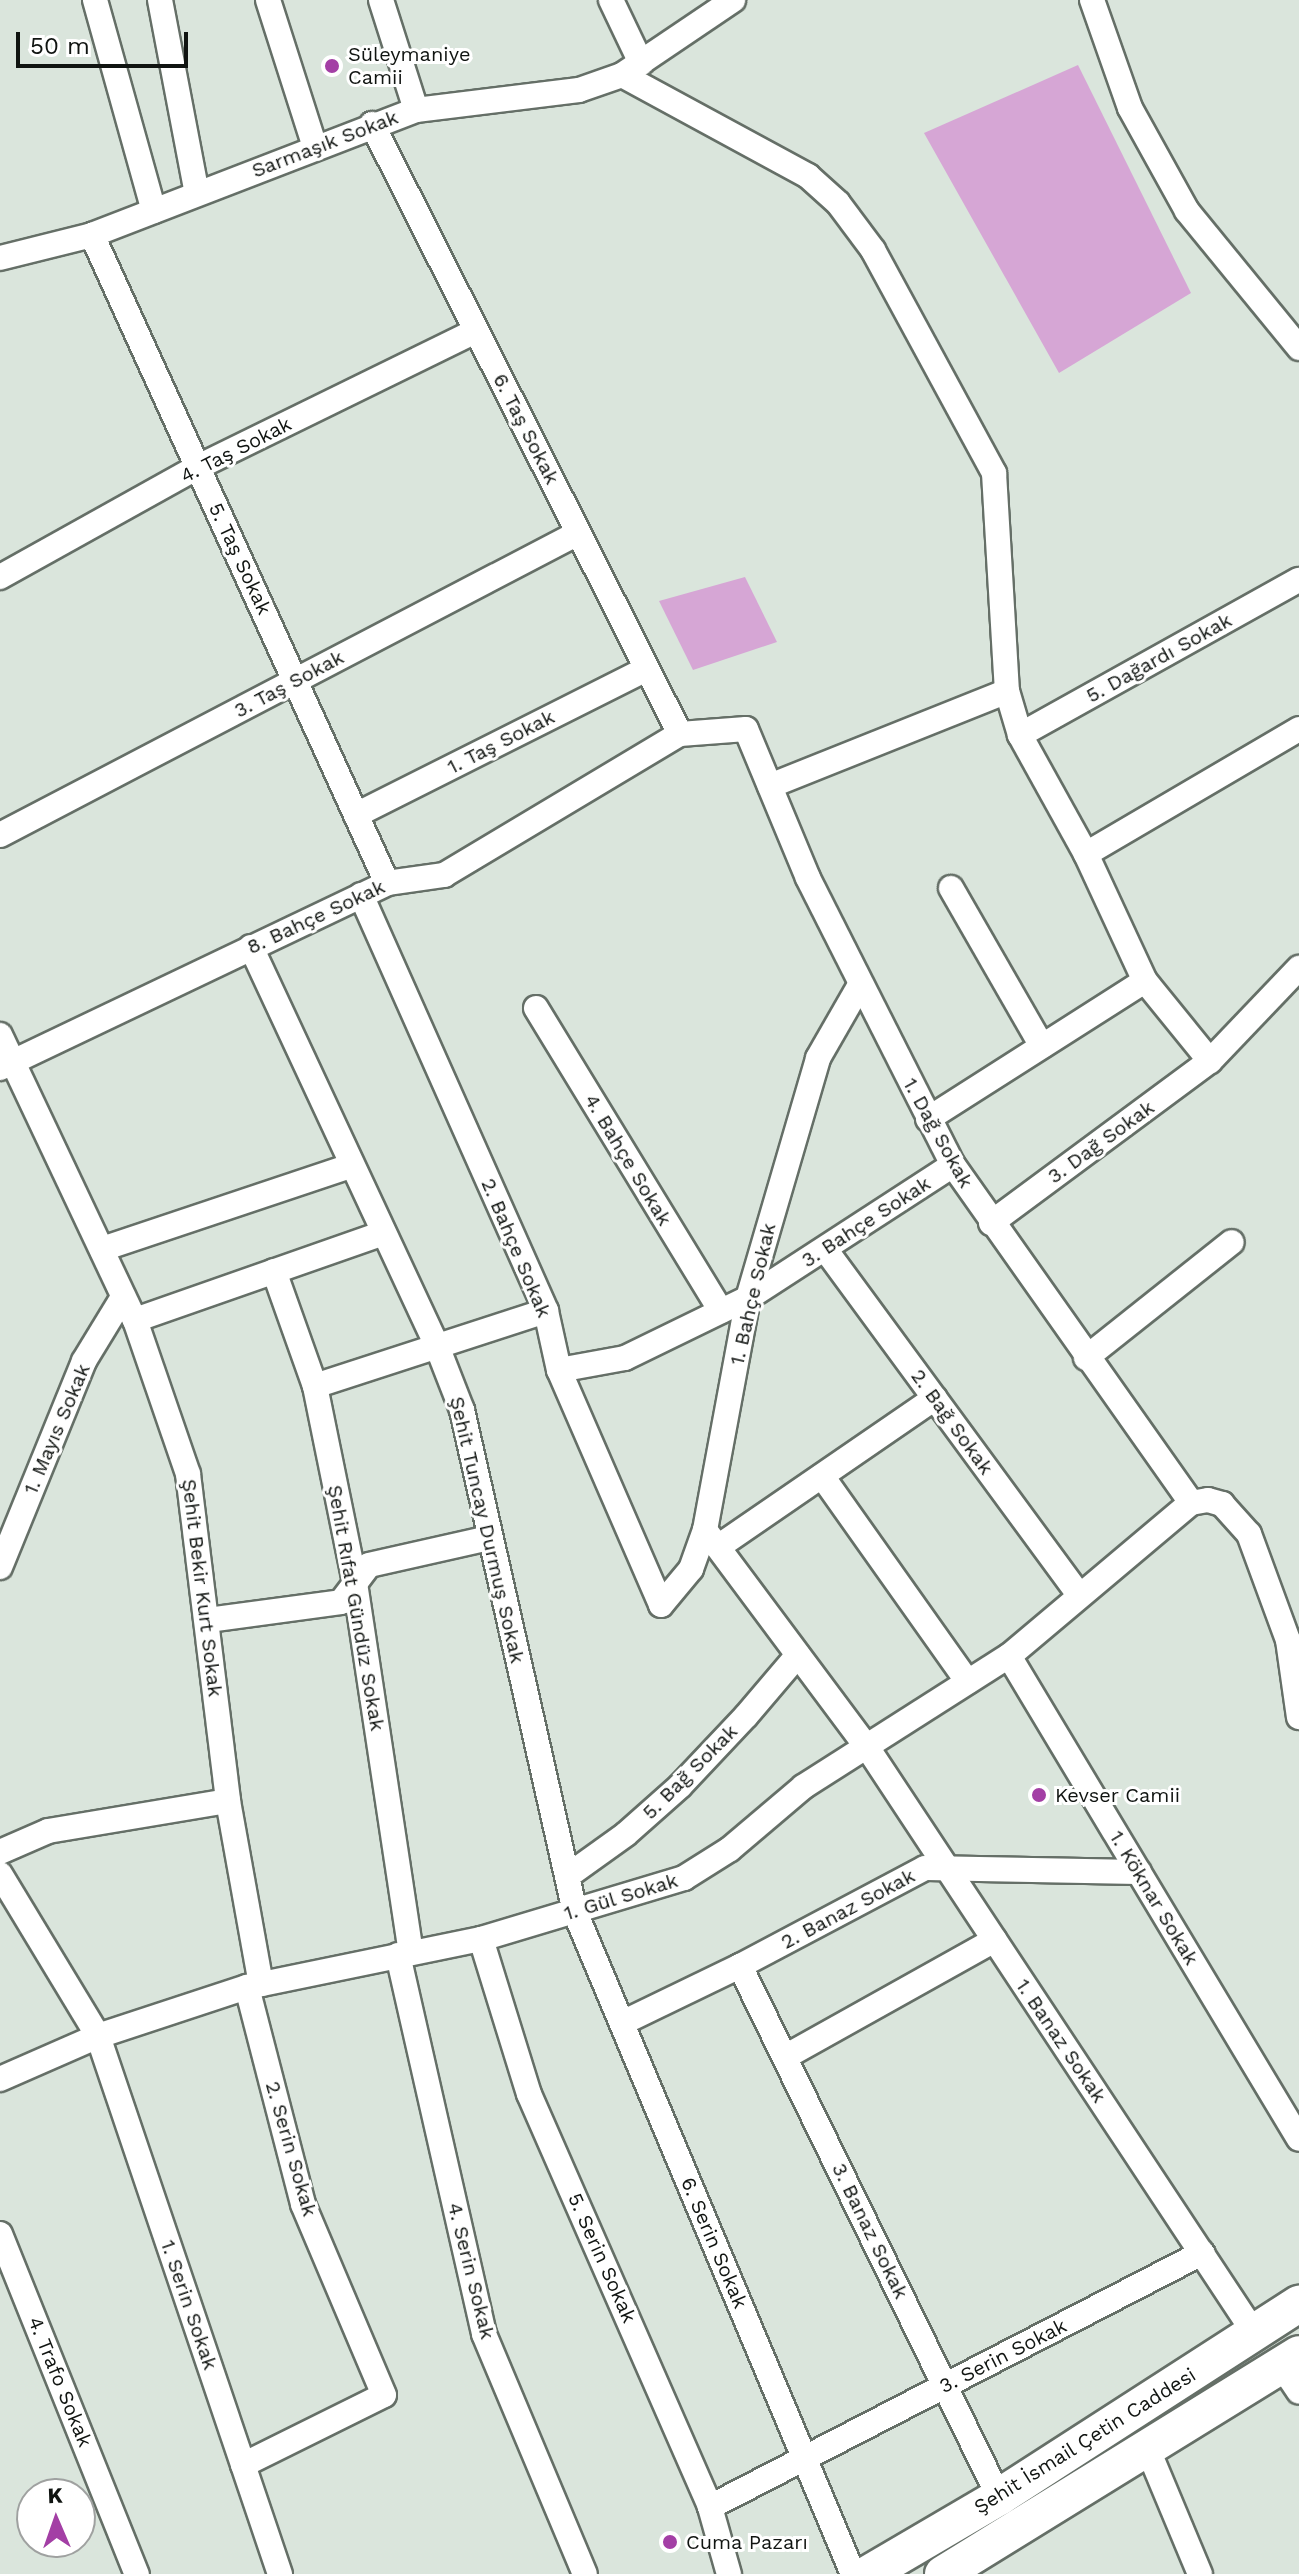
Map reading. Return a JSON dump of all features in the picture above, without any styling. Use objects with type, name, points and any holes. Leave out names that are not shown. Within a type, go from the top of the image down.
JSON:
[{"type":"street","points":[[95,0],[154,211]]},
{"type":"street","points":[[160,0],[197,194]]},
{"type":"street","points":[[268,0],[315,147]]},
{"type":"street","points":[[381,0],[416,110]]},
{"type":"street","points":[[611,0],[632,69],[808,176],[838,203],[873,250],[994,473],[1007,691],[1020,735],[1086,854],[1145,981],[1210,1061]]},
{"type":"street","name":"Sarmaşık Sokak","points":[[0,258],[92,235],[372,124],[416,110],[579,90],[632,69],[733,0]]},
{"type":"street","points":[[1092,0],[1130,108],[1187,211],[1299,348]]},
{"type":"street","name":"6. Taş Sokak","points":[[372,124],[680,734]]},
{"type":"street","name":"5. Taş Sokak","points":[[92,235],[387,883]]},
{"type":"street","name":"4. Taş Sokak","points":[[0,577],[198,467],[476,331]]},
{"type":"street","name":"3. Taş Sokak","points":[[0,835],[578,533]]},
{"type":"street","name":"5. Dağardı Sokak","points":[[1020,735],[1299,580]]},
{"type":"street","name":"1. Taş Sokak","points":[[356,815],[646,669]]},
{"type":"street","points":[[770,786],[1007,691]]},
{"type":"street","name":"8. Bahçe Sokak","points":[[7,1063],[387,883],[444,875],[680,734],[746,729]]},
{"type":"street","name":"1. Dağ Sokak","points":[[746,729],[808,878],[953,1165],[1191,1503]]},
{"type":"street","points":[[1086,854],[1299,729]]},
{"type":"street","points":[[951,888],[1042,1046]]},
{"type":"street","name":"2. Bahçe Sokak","points":[[361,895],[546,1311],[559,1370],[661,1605]]},
{"type":"street","name":"Şehit Tuncay Durmuş Sokak","points":[[251,947],[350,1166],[437,1346],[462,1410],[575,1912]]},
{"type":"street","name":"3. Dağ Sokak","points":[[991,1223],[1210,1061],[1299,968]]},
{"type":"street","points":[[928,1119],[1145,981]]},
{"type":"street","name":"1. Bahçe Sokak","points":[[661,1605],[712,1539],[748,1298],[818,1058],[860,985]]},
{"type":"street","name":"4. Bahçe Sokak","points":[[536,1008],[721,1311]]},
{"type":"street","name":"Şehit Bekir Kurt Sokak","points":[[0,1035],[7,1063],[135,1320],[188,1474],[254,1985]]},
{"type":"street","name":"3. Bahçe Sokak","points":[[559,1370],[625,1358],[748,1298],[953,1165]]},
{"type":"street","points":[[102,1249],[350,1166]]},
{"type":"street","points":[[135,1320],[383,1233]]},
{"type":"street","points":[[1086,1358],[1232,1242]]},
{"type":"street","name":"2. Bağ Sokak","points":[[825,1249],[1079,1595]]},
{"type":"street","name":"Şehit Rıfat Gündüz Sokak","points":[[274,1271],[315,1386],[355,1583],[404,1953]]},
{"type":"street","name":"1. Mayıs Sokak","points":[[0,1567],[84,1361],[123,1297]]},
{"type":"street","points":[[315,1386],[546,1311]]},
{"type":"street","points":[[712,1539],[822,1476],[935,1398]]},
{"type":"street","points":[[822,1476],[968,1682]]},
{"type":"street","points":[[1191,1503],[1208,1500],[1222,1504],[1249,1534],[1294,1640],[1299,1717]]},
{"type":"street","name":"1. Gül Sokak","points":[[0,2079],[98,2036],[254,1985],[481,1939],[684,1878],[730,1849],[803,1787],[1009,1656],[1191,1503]]},
{"type":"street","points":[[208,1620],[341,1602],[369,1565],[489,1538]]},
{"type":"street","name":"1. Banaz Sokak","points":[[712,1539],[867,1747],[1255,2334]]},
{"type":"street","name":"5. Bağ Sokak","points":[[569,1875],[626,1834],[680,1786],[798,1655]]},
{"type":"street","name":"1. Köknar Sokak","points":[[1009,1656],[1299,2139]]},
{"type":"street","points":[[0,1852],[48,1831],[228,1801]]},
{"type":"street","name":"2. Banaz Sokak","points":[[622,2023],[740,1966],[925,1868],[1139,1872]]},
{"type":"street","name":"1. Serin Sokak","points":[[0,1874],[98,2036],[280,2574]]},
{"type":"street","name":"6. Serin Sokak","points":[[575,1912],[853,2574]]},
{"type":"street","name":"5. Serin Sokak","points":[[481,1939],[529,2094],[710,2507],[729,2574]]},
{"type":"street","points":[[785,2057],[994,1940]]},
{"type":"street","name":"4. Serin Sokak","points":[[404,1953],[484,2334],[585,2574]]},
{"type":"street","name":"3. Banaz Sokak","points":[[740,1966],[1009,2511]]},
{"type":"street","name":"2. Serin Sokak","points":[[243,2465],[384,2395],[303,2204],[254,1985]]},
{"type":"street","name":"4. Trafo Sokak","points":[[0,2234],[137,2574]]},
{"type":"street","name":"3. Serin Sokak","points":[[710,2507],[1202,2253]]},
{"type":"street","name":"Şehit İsmail Çetin Caddesi","points":[[943,2574],[1009,2511],[1299,2304]]},
{"type":"street","name":"Şehit İsmail Çetin Caddesi","points":[[868,2574],[1009,2511],[1293,2370]]},
{"type":"street","points":[[1146,2445],[1200,2574]]},
{"type":"shaded area","points":[[1078,65],[1191,293],[1059,373],[924,133]]},
{"type":"shaded area","points":[[745,577],[777,642],[693,670],[659,601]]},
{"type":"place","name":"Süleymaniye Camii","points":[[332,66]]},
{"type":"place","name":"Kevser Camii","points":[[1039,1795]]},
{"type":"place","name":"Cuma Pazarı","points":[[670,2542]]}]
